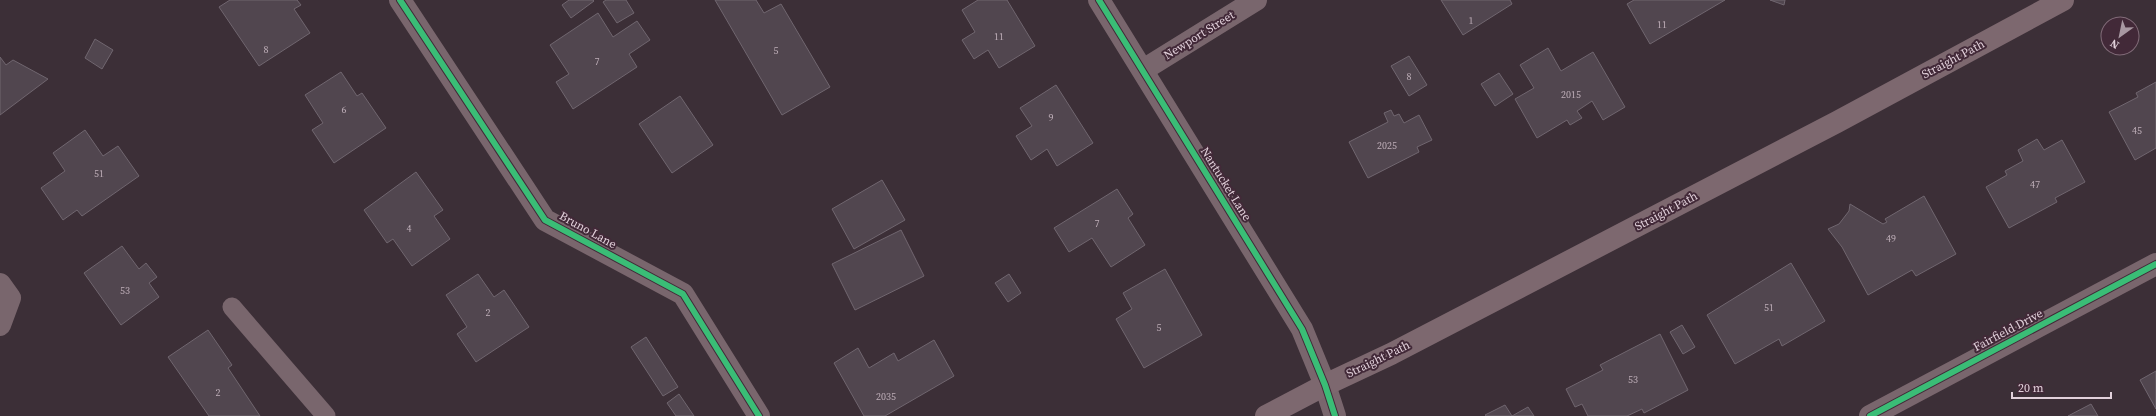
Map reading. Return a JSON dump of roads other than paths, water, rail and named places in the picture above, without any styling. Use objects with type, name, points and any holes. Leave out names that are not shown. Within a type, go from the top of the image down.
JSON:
[{"type":"main road","name":"Straight Path","points":[[1266,416],[1391,354],[1634,228],[2064,0]]},
{"type":"street","name":"Bruno Lane","points":[[400,0],[545,220],[683,294],[760,416]]},
{"type":"street","name":"Nantucket Lane","points":[[1099,0],[1302,329],[1326,385]]},
{"type":"street","name":"Newport Street","points":[[1143,70],[1256,0]]},
{"type":"street","name":"Fairfield Drive","points":[[1870,416],[2156,264]]},
{"type":"street","points":[[0,284],[10,298],[0,325]]},
{"type":"street","points":[[1326,385],[1335,416]]},
{"type":"lane","points":[[232,307],[326,416]]}]
